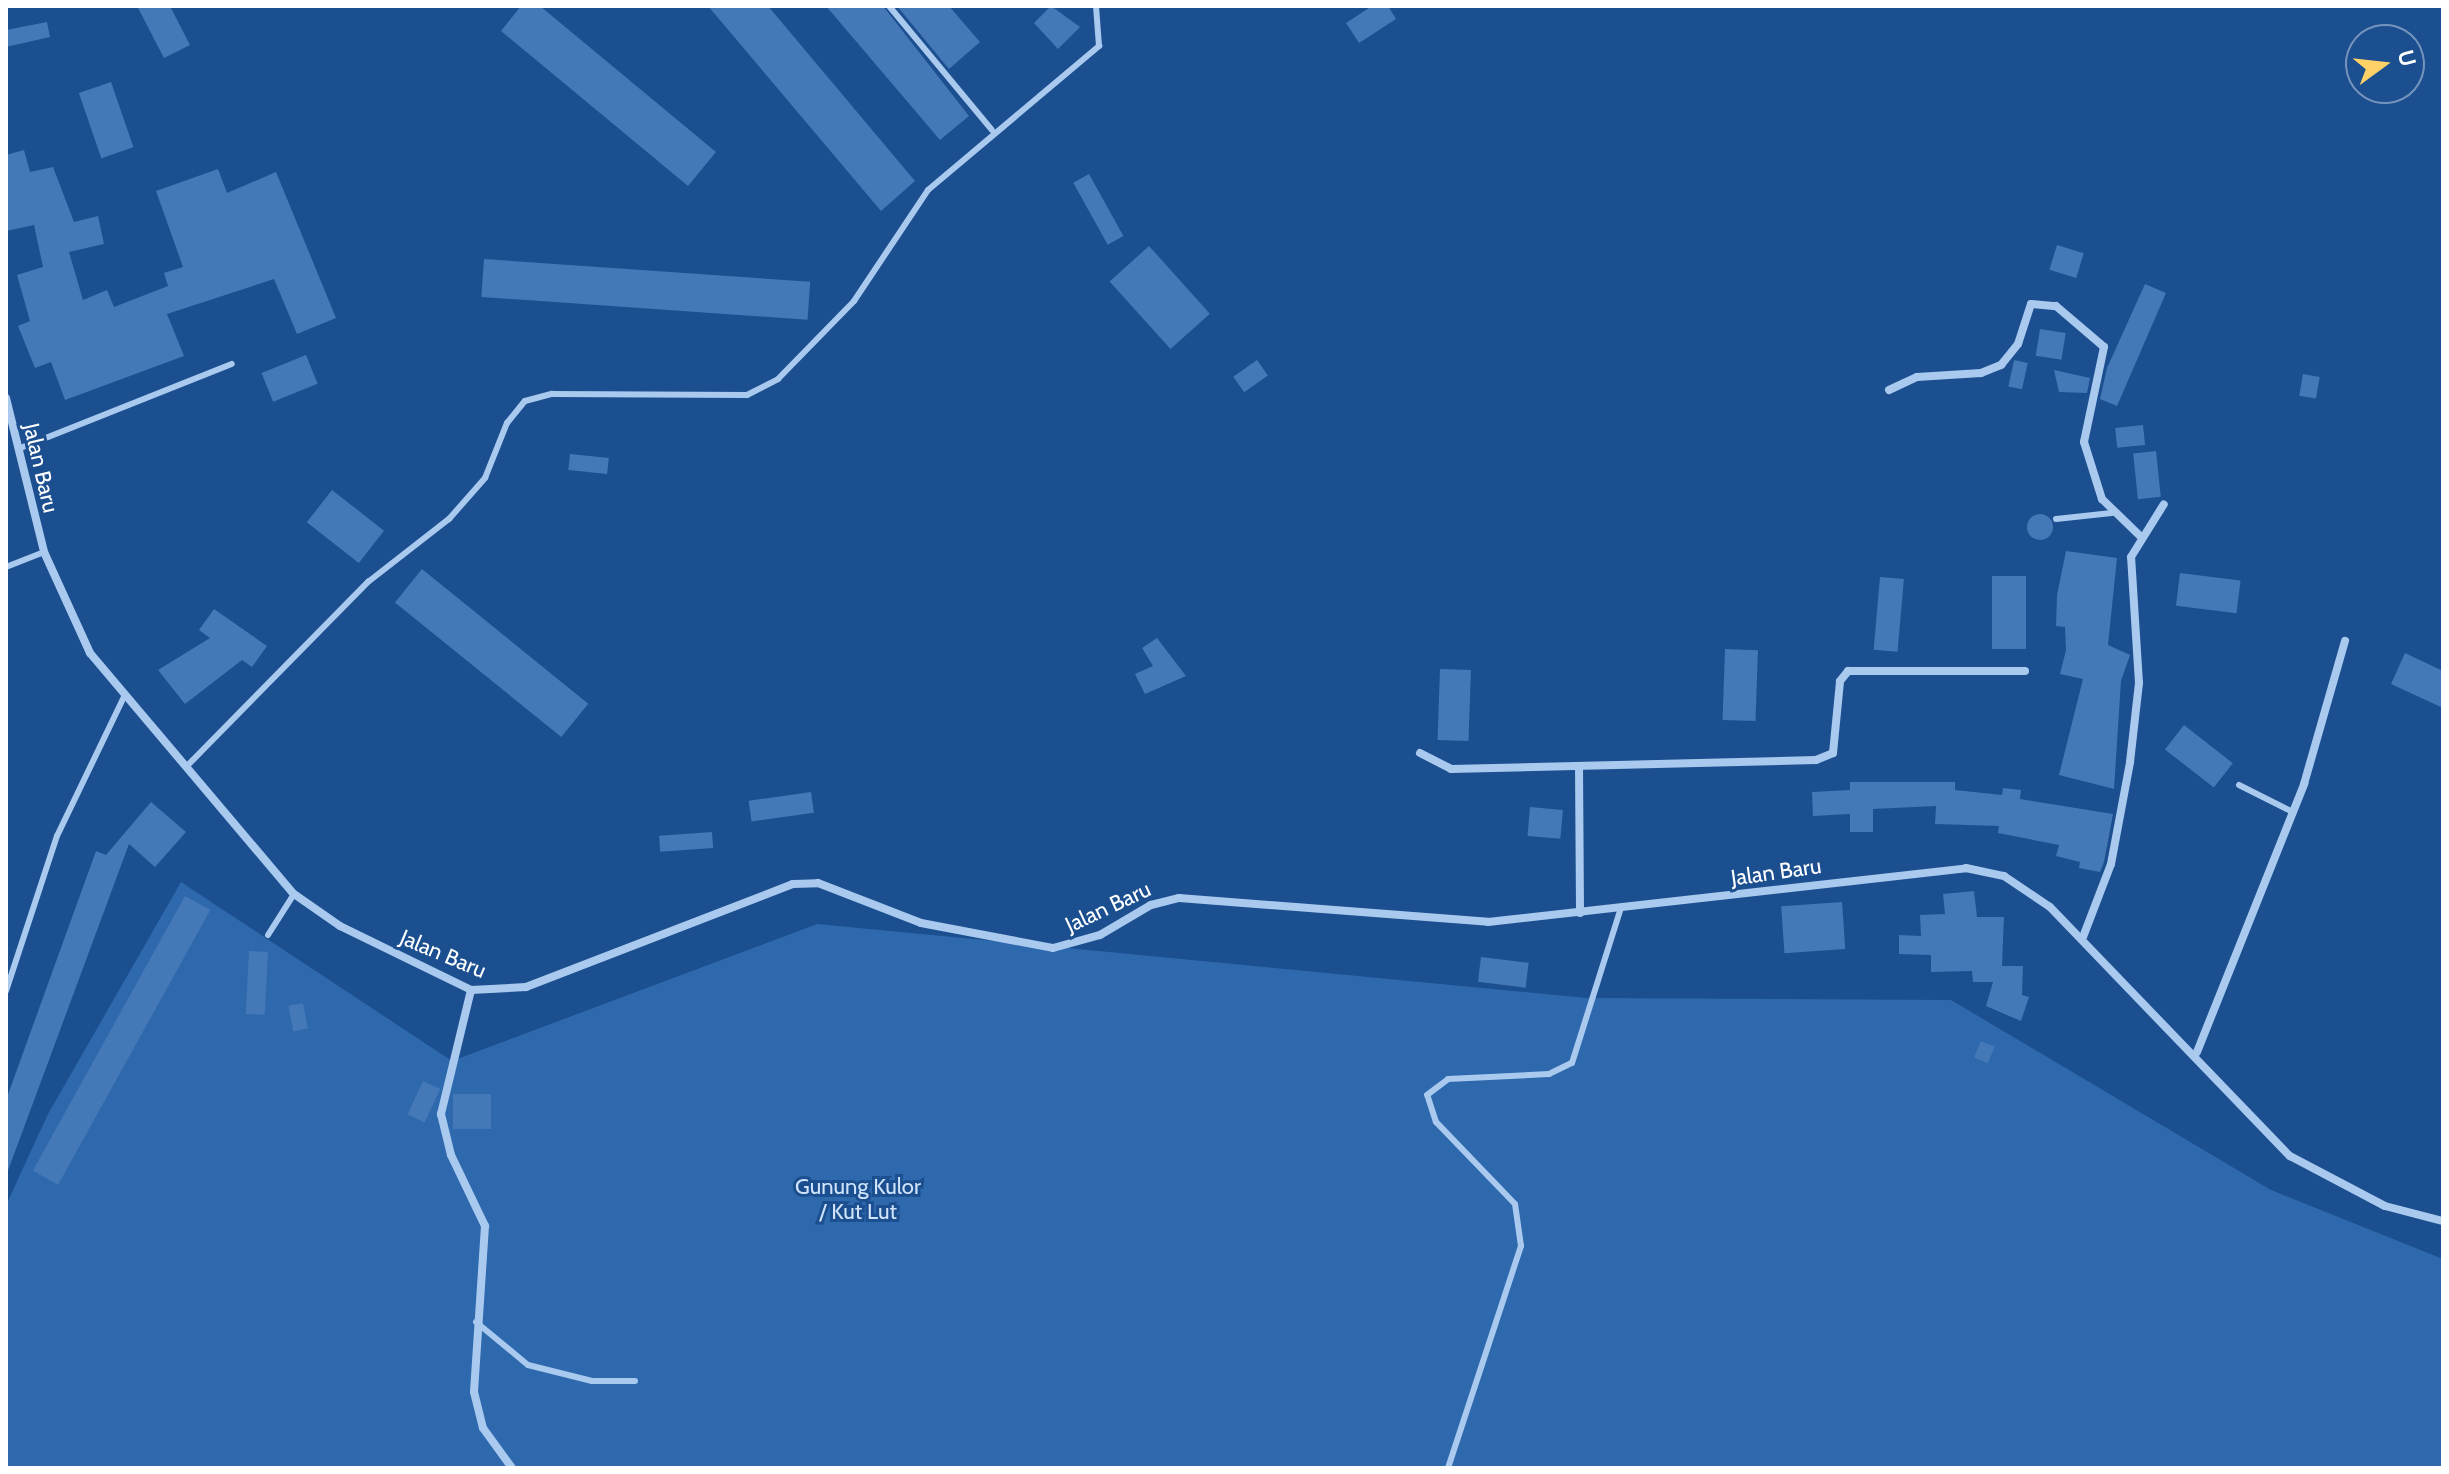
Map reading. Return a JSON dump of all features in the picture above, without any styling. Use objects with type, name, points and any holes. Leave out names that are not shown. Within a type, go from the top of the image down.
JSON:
[{"type":"street","points":[[1889,390],[1917,377],[1981,373],[2001,365],[2018,344],[2031,304],[2056,306],[2104,347],[2084,442],[2112,513],[2140,536]]},
{"type":"street","name":"Jalan Baru","points":[[6,398],[44,552],[72,624],[124,697],[294,894],[340,926],[471,990],[526,987],[793,884],[818,883],[921,923],[1033,948],[1100,935],[1151,905],[1179,898],[1440,920],[1580,913],[1966,868],[2020,885],[2083,937],[2197,1052],[2290,1156],[2385,1206],[2443,1221]]},
{"type":"street","points":[[2083,937],[2111,864],[2130,762],[2139,683],[2131,557],[2140,536],[2164,504]]},
{"type":"street","points":[[2197,1052],[2293,812],[2339,679],[2345,641]]},
{"type":"street","points":[[1420,753],[1451,769],[1816,760],[1833,753],[1840,681],[1848,671],[2025,671]]},
{"type":"street","points":[[1579,766],[1580,913]]},
{"type":"street","points":[[471,990],[441,1114],[451,1155],[485,1226],[476,1322],[474,1392],[483,1428],[512,1468]]},
{"type":"lane","points":[[889,6],[992,130]]},
{"type":"lane","points":[[186,767],[368,582],[457,511],[494,465],[507,423],[525,401],[552,394],[747,395],[778,379],[854,301],[928,190],[992,130],[1099,46],[1096,6]]},
{"type":"lane","points":[[18,449],[232,364]]},
{"type":"lane","points":[[2056,519],[2112,513]]},
{"type":"lane","points":[[6,567],[44,552]]},
{"type":"lane","points":[[6,991],[57,836],[124,697]]},
{"type":"lane","points":[[2239,785],[2293,812]]},
{"type":"lane","points":[[268,935],[294,894]]},
{"type":"lane","points":[[1448,1468],[1521,1246],[1515,1204],[1436,1122],[1427,1095],[1448,1079],[1549,1074],[1572,1063],[1621,908]]},
{"type":"lane","points":[[476,1322],[528,1365],[592,1381],[635,1381]]},
{"type":"green space","name":"Gunung Kulor / Kut Lut","points":[[181,882],[452,1061],[817,924],[1587,998],[1951,1000],[2271,1190],[2443,1259],[2443,1468],[6,1468],[6,1205],[48,1114]]},
{"type":"building","points":[[137,6],[170,6],[190,45],[164,58]]},
{"type":"building","points":[[521,6],[540,6],[716,152],[688,186],[501,31]]},
{"type":"building","points":[[708,6],[768,6],[915,181],[881,211]]},
{"type":"building","points":[[826,6],[883,6],[969,116],[940,140]]},
{"type":"building","points":[[897,6],[949,6],[980,42],[949,69]]},
{"type":"building","points":[[1051,6],[1080,27],[1058,49],[1034,23]]},
{"type":"building","points":[[1372,6],[1388,6],[1396,19],[1359,43],[1346,23]]},
{"type":"building","points":[[47,22],[50,37],[6,47],[6,30]]},
{"type":"building","points":[[111,82],[133,147],[101,158],[79,93]]},
{"type":"building","points":[[24,150],[30,172],[53,167],[74,222],[98,216],[104,244],[69,252],[83,300],[107,290],[114,307],[168,286],[164,273],[183,267],[156,191],[218,169],[227,193],[276,172],[336,318],[297,334],[274,279],[167,314],[184,356],[65,400],[51,362],[35,368],[18,326],[30,321],[17,275],[43,267],[34,225],[6,231],[6,155]]},
{"type":"building","points":[[1089,174],[1123,236],[1108,245],[1073,183]]},
{"type":"building","points":[[2057,245],[2084,253],[2076,278],[2049,270]]},
{"type":"building","points":[[1149,246],[1210,314],[1171,349],[1110,281]]},
{"type":"building","points":[[484,259],[810,282],[808,320],[481,297]]},
{"type":"building","points":[[2145,284],[2166,293],[2117,406],[2100,399],[2107,368]]},
{"type":"building","points":[[2040,329],[2066,333],[2061,360],[2036,356]]},
{"type":"building","points":[[306,355],[318,384],[273,402],[261,373]]},
{"type":"building","points":[[1257,360],[1268,376],[1244,392],[1233,377]]},
{"type":"building","points":[[2014,360],[2028,363],[2022,389],[2008,386]]},
{"type":"building","points":[[2054,370],[2090,378],[2087,393],[2059,392]]},
{"type":"building","points":[[2303,374],[2320,377],[2316,399],[2299,396]]},
{"type":"building","points":[[2143,425],[2145,445],[2117,448],[2115,428]]},
{"type":"building","points":[[2156,451],[2161,497],[2138,499],[2133,453]]},
{"type":"building","points":[[570,454],[609,458],[607,474],[568,470]]},
{"type":"building","points":[[332,490],[384,531],[359,563],[307,522]]},
{"type":"building","points":[[2040,514],[2049,518],[2053,527],[2049,536],[2040,540],[2031,536],[2027,527],[2031,518]]},
{"type":"building","points":[[2066,551],[2117,558],[2108,645],[2130,655],[2121,681],[2114,789],[2059,775],[2083,679],[2060,674],[2066,650],[2065,627],[2056,626],[2057,595]]},
{"type":"building","points":[[422,569],[588,704],[561,737],[395,602]]},
{"type":"building","points":[[2180,573],[2241,580],[2237,613],[2176,606]]},
{"type":"building","points":[[1992,576],[2026,576],[2026,649],[1992,649]]},
{"type":"building","points":[[1880,577],[1904,579],[1898,652],[1874,650]]},
{"type":"building","points":[[214,609],[267,646],[252,667],[242,660],[185,704],[158,670],[210,638],[199,630]]},
{"type":"building","points":[[1157,638],[1186,676],[1145,694],[1135,674],[1153,666],[1142,648]]},
{"type":"building","points":[[1725,649],[1758,650],[1756,721],[1723,720]]},
{"type":"building","points":[[2405,653],[2443,671],[2443,708],[2391,684]]},
{"type":"building","points":[[1440,669],[1471,670],[1469,741],[1438,740]]},
{"type":"building","points":[[2184,725],[2233,763],[2214,788],[2165,749]]},
{"type":"building","points":[[1850,782],[1955,782],[1955,790],[2002,795],[2003,788],[2021,790],[2020,799],[2113,814],[2104,862],[2100,872],[2079,868],[2080,862],[2056,856],[2059,845],[1998,833],[1999,826],[1935,824],[1936,806],[1873,809],[1873,832],[1850,832],[1850,814],[1813,816],[1812,792],[1850,790]]},
{"type":"building","points":[[811,792],[814,813],[752,822],[749,801]]},
{"type":"building","points":[[151,802],[186,832],[155,867],[129,844],[6,1176],[6,1100],[96,851],[106,855]]},
{"type":"building","points":[[1530,807],[1563,810],[1560,839],[1527,836]]},
{"type":"building","points":[[712,832],[713,848],[660,852],[659,836]]},
{"type":"building","points":[[1974,891],[1977,917],[2004,917],[2002,966],[2023,966],[2022,995],[2029,997],[2021,1021],[1986,1006],[1993,982],[1973,982],[1972,971],[1931,972],[1931,955],[1899,954],[1899,935],[1921,936],[1920,915],[1945,914],[1943,894]]},
{"type":"building","points":[[185,896],[210,910],[58,1185],[33,1171]]},
{"type":"building","points":[[1842,902],[1845,949],[1784,953],[1781,906]]},
{"type":"building","points":[[249,951],[268,952],[265,1015],[246,1014]]},
{"type":"building","points":[[1481,957],[1529,963],[1526,988],[1478,982]]},
{"type":"building","points":[[303,1003],[308,1029],[293,1031],[288,1006]]},
{"type":"building","points":[[1981,1041],[1995,1047],[1988,1063],[1974,1058]]},
{"type":"building","points":[[423,1081],[440,1089],[425,1123],[407,1115]]},
{"type":"building","points":[[453,1094],[491,1094],[491,1129],[453,1129]]}]
